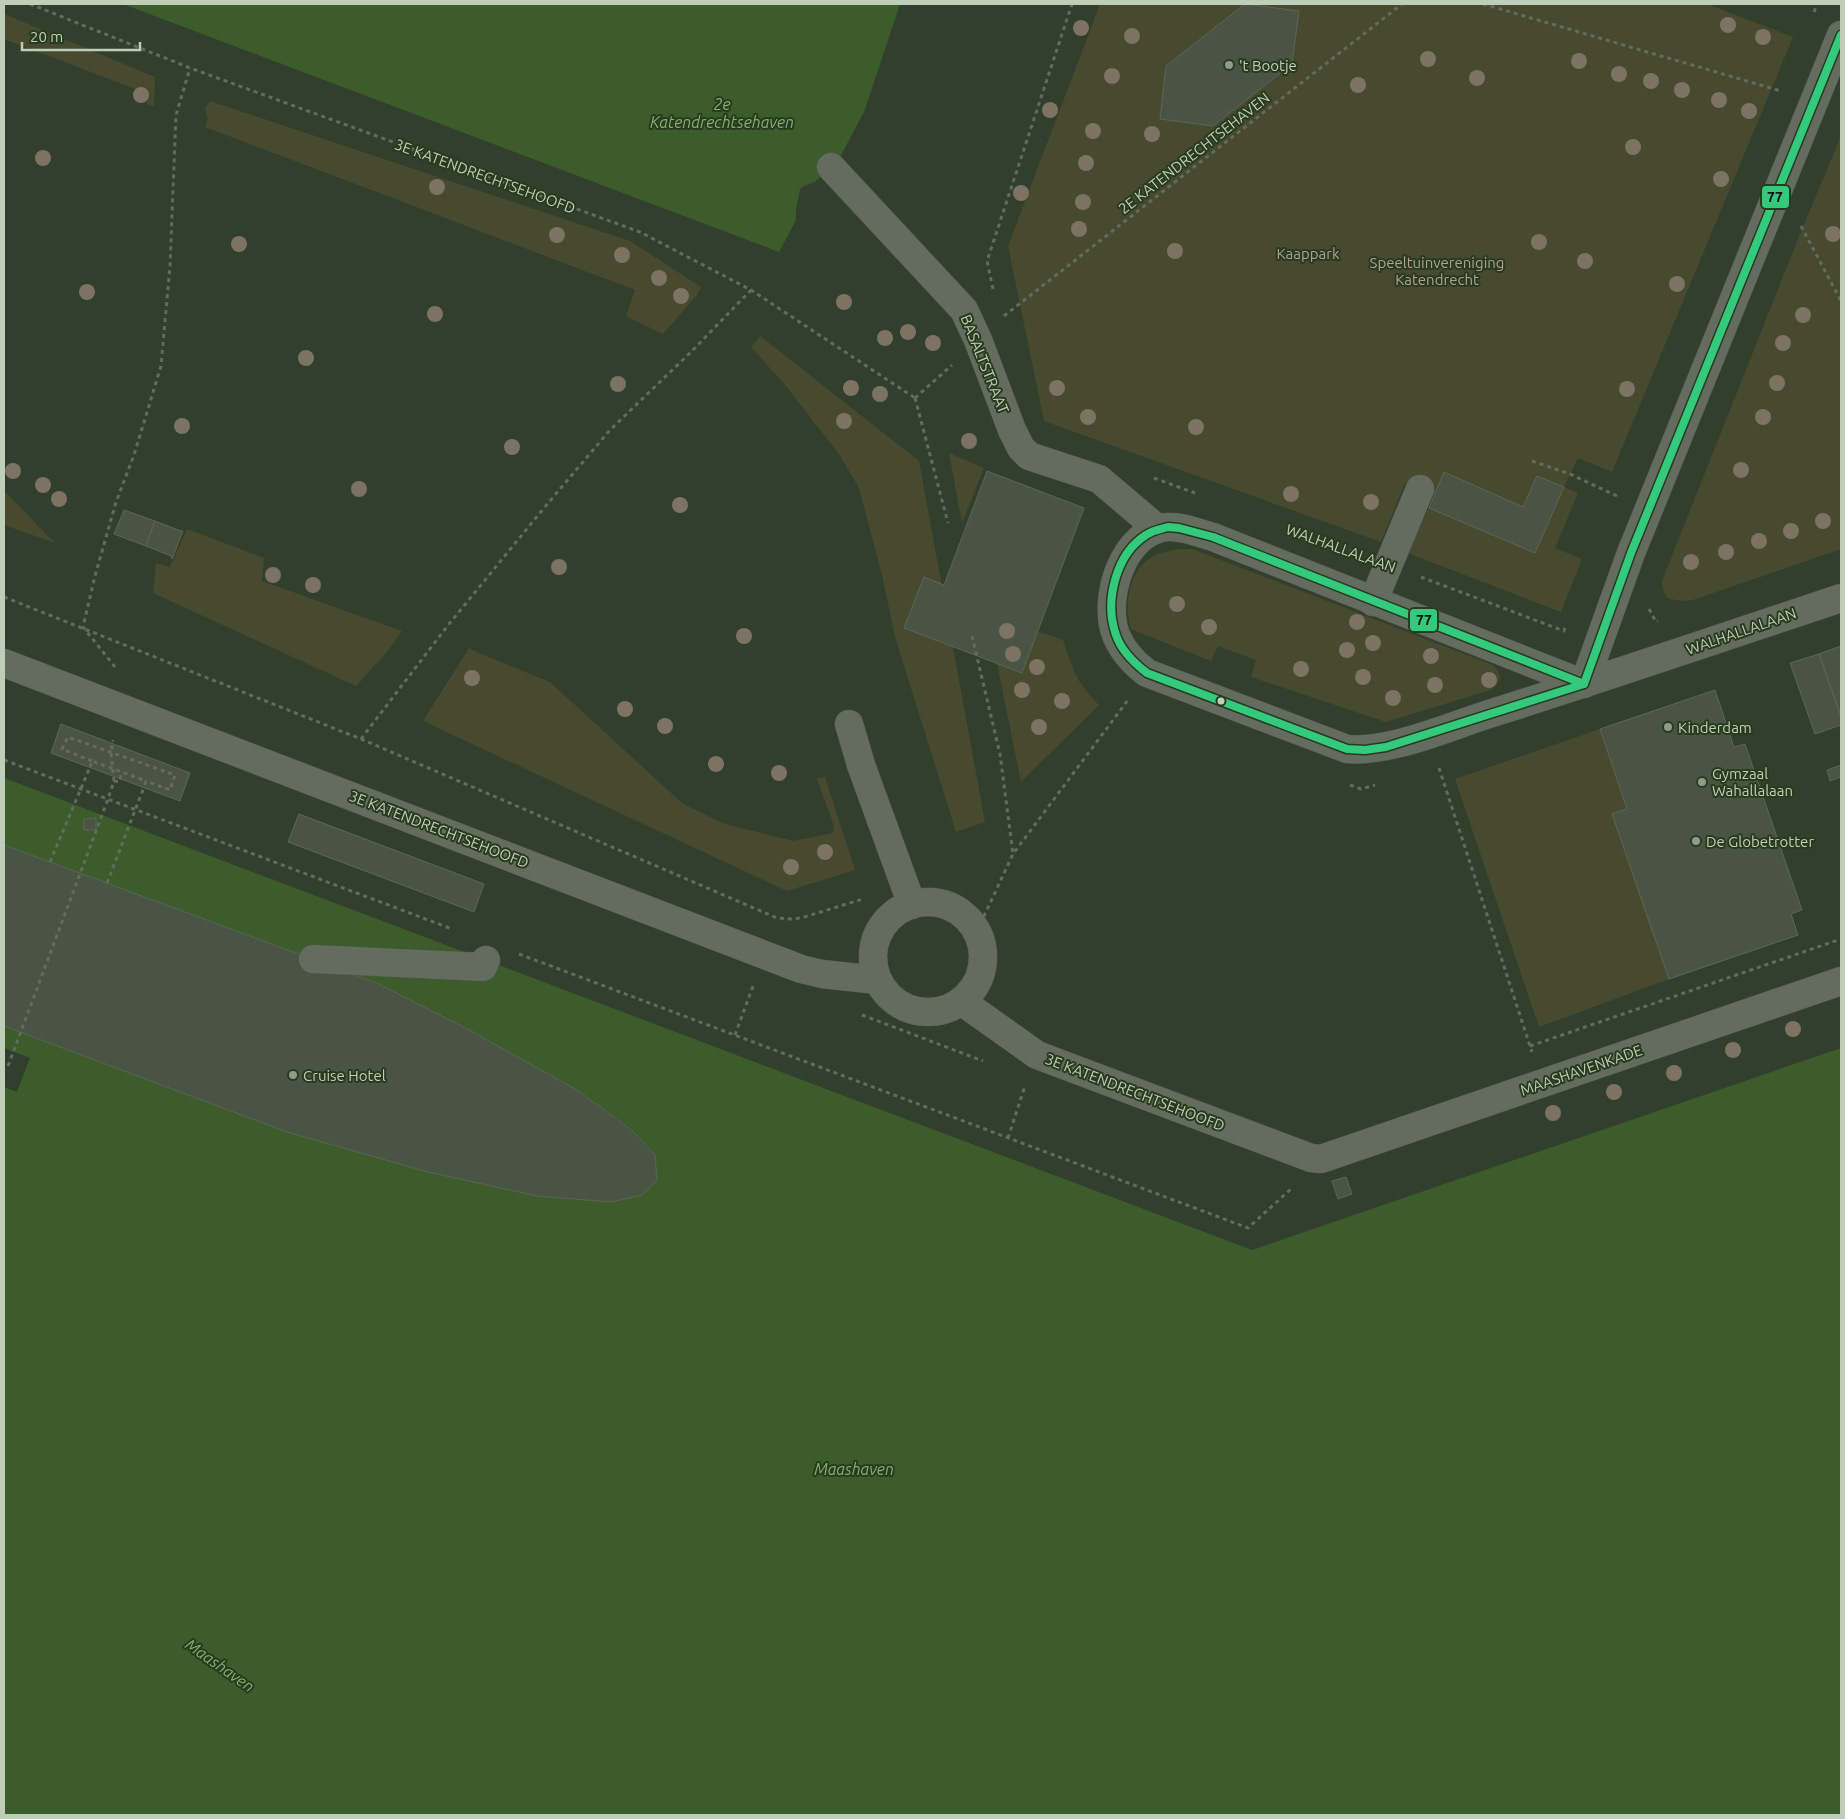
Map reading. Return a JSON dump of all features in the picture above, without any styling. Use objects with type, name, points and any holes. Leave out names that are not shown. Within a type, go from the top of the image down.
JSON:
[{"type":"street","points":[[1158,529],[1168,527],[1179,528],[1213,537],[1584,684],[1632,553],[1841,35]]},
{"type":"street","name":"BASALTSTRAAT","points":[[831,166],[964,310],[1021,448],[1029,456],[1099,480],[1158,529]]},
{"type":"street","points":[[1373,602],[1420,489]]},
{"type":"street","name":"WALHALLALAAN","points":[[1158,529],[1144,536],[1126,556],[1116,578],[1112,600],[1113,624],[1117,636],[1132,660],[1148,673],[1347,749],[1365,750],[1386,747],[1429,734],[1841,598]]},
{"type":"street","name":"3E KATENDRECHTSEHOOFD","points":[[4,663],[801,969],[822,974],[878,980]]},
{"type":"street","points":[[849,724],[861,765],[912,905]]},
{"type":"street","points":[[930,902],[949,906],[965,916],[976,931],[983,950],[982,969],[974,988],[961,1001],[947,1009],[931,1012],[915,1010],[900,1005],[887,994],[878,980],[873,963],[875,944],[882,927],[895,914],[912,905],[930,902]]},
{"type":"street","points":[[313,959],[483,967],[498,956]]},
{"type":"street","name":"MAASHAVENKADE","points":[[1321,1159],[1841,981]]},
{"type":"street","name":"3E KATENDRECHTSEHOOFD","points":[[961,1001],[1037,1055],[1311,1158],[1321,1159]]},
{"type":"path","name":"3E KATENDRECHTSEHOOFD","points":[[30,4],[190,68],[640,232],[750,290],[915,398]]},
{"type":"path","points":[[993,290],[987,262],[1072,4]]},
{"type":"path","name":"2E KATENDRECHTSEHAVEN","points":[[1000,319],[1402,4]]},
{"type":"path","points":[[1483,4],[1771,89]]},
{"type":"path","points":[[83,628],[95,576],[116,502],[134,455],[161,366],[170,266],[176,116],[190,68]]},
{"type":"path","points":[[1797,218],[1841,301]]},
{"type":"path","points":[[361,739],[449,624],[610,430],[691,352],[750,290]]},
{"type":"path","points":[[948,523],[915,398],[978,340]]},
{"type":"path","points":[[1532,461],[1570,474],[1618,496]]},
{"type":"path","points":[[1146,475],[1202,496]]},
{"type":"path","name":"WALHALLALAAN","points":[[1333,544],[1564,631]]},
{"type":"path","points":[[4,597],[361,739],[777,918],[801,918],[863,899]]},
{"type":"path","points":[[8,1066],[114,781],[111,752],[114,731],[132,689],[83,628]]},
{"type":"path","points":[[972,636],[1000,754],[1013,854]]},
{"type":"path","points":[[976,931],[1013,854],[1148,673]]},
{"type":"path","points":[[1429,734],[1542,1083]]},
{"type":"path","points":[[68,737],[111,752],[175,775],[170,790],[62,749],[68,737]]},
{"type":"path","points":[[4,760],[456,930]]},
{"type":"path","points":[[50,862],[92,761]]},
{"type":"path","points":[[114,781],[119,782],[122,772]]},
{"type":"path","points":[[107,883],[146,781]]},
{"type":"path","points":[[1530,1046],[1841,939]]},
{"type":"path","points":[[498,956],[735,1035],[1248,1228],[1321,1159]]},
{"type":"path","points":[[735,1035],[754,984]]},
{"type":"path","points":[[1008,1138],[1027,1078]]},
{"type":"green space","name":"Kaappark","points":[[1100,4],[1707,4],[1793,37],[1612,472],[1578,458],[1564,487],[1578,493],[1555,548],[1582,559],[1561,612],[1408,553],[1434,496],[1405,483],[1381,542],[1044,421],[1008,246]]},
{"type":"green space","points":[[4,14],[155,77],[154,106],[147,104],[146,93],[4,39]]},
{"type":"green space","points":[[210,101],[630,241],[701,287],[697,295],[663,334],[626,316],[635,290],[205,127],[208,119],[205,109]]},
{"type":"green space","points":[[1841,136],[1841,549],[1693,600],[1669,599],[1664,593],[1662,581]]},
{"type":"green space","points":[[760,336],[919,461],[985,822],[956,832],[895,637],[882,575],[859,488],[839,454],[785,385],[751,347]]},
{"type":"green space","points":[[949,453],[984,468],[962,523]]},
{"type":"green space","points":[[4,491],[55,543],[4,525]]},
{"type":"green space","points":[[187,529],[264,558],[262,581],[402,631],[387,652],[356,686],[153,593],[156,563],[170,567]]},
{"type":"green space","points":[[1192,549],[1493,665],[1498,671],[1500,679],[1496,686],[1490,690],[1386,722],[1251,677],[1256,660],[1218,646],[1211,661],[1131,629],[1128,601],[1136,573],[1152,557],[1163,552]]},
{"type":"green space","points":[[987,614],[1063,640],[1076,675],[1085,690],[1099,705],[1021,782]]},
{"type":"green space","points":[[469,648],[550,682],[683,804],[725,824],[793,841],[833,833],[834,826],[817,779],[825,777],[855,870],[787,891],[423,721]]},
{"type":"green space","points":[[1600,729],[1683,974],[1539,1027],[1455,779]]},
{"type":"water","name":"2e Katendrechtsehaven","points":[[123,4],[900,4],[864,112],[840,157],[815,182],[800,189],[796,208],[796,220],[779,252]]},
{"type":"water","name":"Maashaven","points":[[4,778],[1252,1250],[1841,1048],[1841,1815],[4,1815],[4,1026],[287,1132],[428,1172],[537,1196],[611,1202],[642,1195],[657,1180],[655,1155],[634,1131],[577,1090],[471,1031],[378,983],[4,845]]},
{"type":"pier","points":[[4,1048],[30,1058],[17,1092],[4,1087]]},
{"type":"building","name":"'t Bootje","points":[[1245,4],[1299,11],[1292,64],[1213,126],[1160,119],[1166,66]]},
{"type":"building","points":[[987,471],[1084,508],[1022,673],[904,628],[924,577],[944,585]]},
{"type":"building","points":[[1444,472],[1523,507],[1537,476],[1564,487],[1535,553],[1429,508]]},
{"type":"building","points":[[124,510],[155,521],[146,546],[114,534]]},
{"type":"building","points":[[155,521],[183,531],[172,559],[171,556],[146,546]]},
{"type":"building","points":[[1841,646],[1841,716],[1819,654]]},
{"type":"building","points":[[1819,654],[1841,717],[1841,725],[1815,734],[1790,663]]},
{"type":"building","points":[[1715,690],[1734,747],[1745,744],[1802,910],[1791,914],[1798,935],[1669,979],[1612,814],[1627,809],[1600,729]]},
{"type":"building","points":[[61,724],[190,773],[180,801],[51,753]]},
{"type":"building","points":[[1841,765],[1841,777],[1830,781],[1827,770]]},
{"type":"building","points":[[299,814],[484,884],[474,912],[288,842]]},
{"type":"building","points":[[96,818],[96,830],[84,830],[84,819]]},
{"type":"building","points":[[4,845],[377,983],[471,1031],[577,1090],[633,1131],[655,1155],[657,1180],[642,1195],[611,1202],[537,1196],[428,1172],[287,1132],[4,1026]]},
{"type":"building","points":[[1346,1177],[1352,1194],[1338,1199],[1332,1181]]},
{"type":"transit line","name":"77","points":[[1584,684],[1631,553],[1841,35]]},
{"type":"transit line","name":"77","points":[[1168,527],[1213,537],[1584,684],[1386,747],[1365,750],[1347,749],[1147,673],[1128,656],[1118,641],[1113,622],[1111,608],[1115,579],[1120,566],[1136,543],[1149,533],[1168,527]]},
{"type":"place","name":"'t Bootje","points":[[1229,65]]},
{"type":"place","name":"Kinderdam","points":[[1668,727]]},
{"type":"place","name":"Gymzaal Wahallalaan","points":[[1702,782]]},
{"type":"place","name":"De Globetrotter","points":[[1696,841]]},
{"type":"place","name":"Cruise Hotel","points":[[293,1075]]},
{"type":"park label","name":"Speeltuinvereniging Katendrecht","points":[[1437,270]]}]
